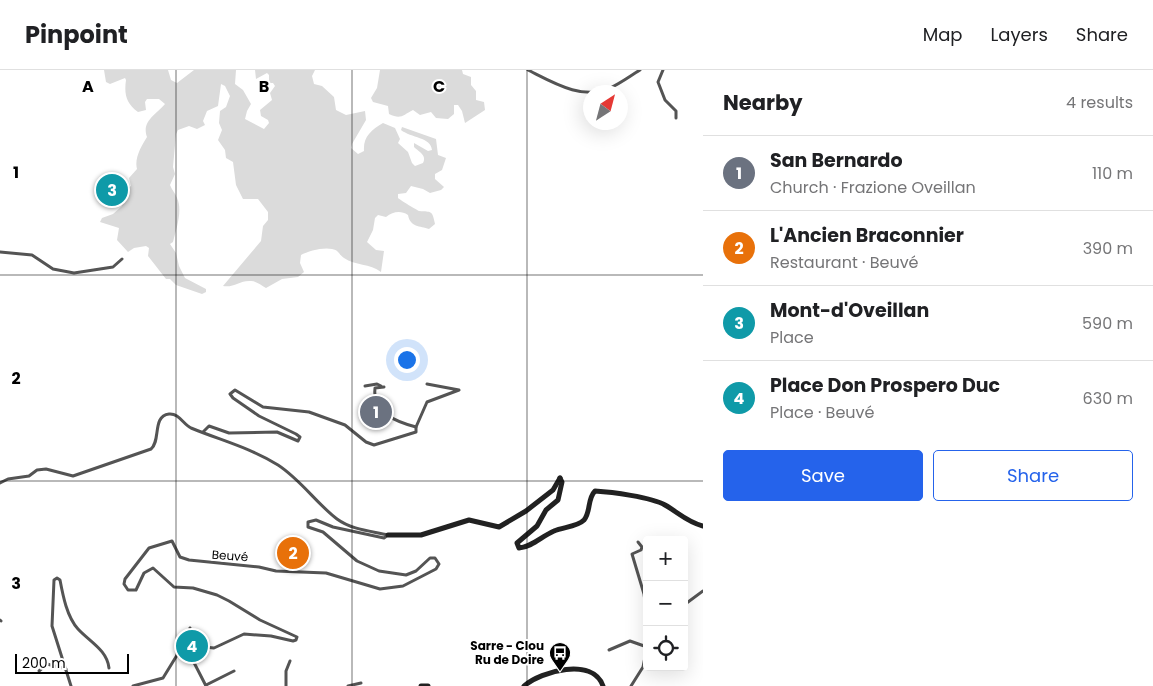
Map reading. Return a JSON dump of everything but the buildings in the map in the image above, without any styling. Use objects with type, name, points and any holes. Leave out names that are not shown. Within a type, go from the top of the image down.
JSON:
[{"type":"street","points":[[528,70],[561,87],[592,92],[609,89],[640,70]]},
{"type":"street","points":[[663,70],[658,82],[665,100],[676,111],[676,118]]},
{"type":"street","points":[[0,252],[32,255],[53,269],[74,273],[112,268],[122,259]]},
{"type":"street","points":[[365,386],[376,384],[384,386],[374,388],[376,402],[389,418],[396,422],[416,427]]},
{"type":"street","points":[[204,432],[209,426],[229,433],[272,432],[298,441],[300,437],[296,434],[259,416],[233,398],[230,394],[235,390],[263,407],[309,412],[345,425],[366,442],[374,444],[416,432],[416,427],[427,402],[459,390],[441,385],[427,384]]},
{"type":"street","points":[[0,483],[8,479],[29,476],[37,470],[46,469],[74,476],[151,449],[157,440],[158,424],[162,417],[168,414],[176,416],[189,427],[238,444],[277,465],[338,520],[351,526],[388,536],[421,535],[469,520],[492,528],[499,527],[511,521],[553,490],[558,479],[561,478],[561,495],[546,510],[537,526],[517,543],[521,549],[553,531],[580,523],[588,514],[593,493],[598,491],[665,505],[685,520],[703,526]]},
{"type":"street","name":"Beuvé","points":[[185,645],[214,648],[244,634],[271,636],[293,641],[297,638],[293,634],[260,620],[229,601],[198,589],[174,587],[153,568],[144,573],[136,590],[128,590],[124,584],[125,579],[149,548],[172,541],[180,557],[189,560],[259,567],[276,571],[326,573],[380,589],[403,586],[436,569],[439,564],[435,558],[430,558],[416,571],[406,575],[378,571],[357,561],[323,532],[308,527],[308,522],[316,520],[347,530],[384,538],[388,536]]},
{"type":"street","points":[[638,542],[642,546],[641,550],[632,554],[643,591]]},
{"type":"street","points":[[71,686],[51,618],[52,584],[58,578],[74,623],[108,658],[109,668]]},
{"type":"street","points":[[688,602],[703,591]]},
{"type":"street","points":[[133,686],[163,678],[185,645],[193,638],[190,628]]},
{"type":"street","points":[[609,650],[630,641],[643,646]]},
{"type":"street","points":[[185,645],[206,686],[234,672]]},
{"type":"street","points":[[286,686],[286,672],[290,661]]},
{"type":"street","points":[[39,671],[47,664],[67,669]]},
{"type":"street","points":[[631,686],[643,667]]},
{"type":"street","points":[[524,686],[542,674],[571,670],[594,674],[601,679],[603,686]]},
{"type":"street","points":[[348,686],[361,682]]},
{"type":"street","points":[[422,686],[428,686]]},
{"type":"shaded area","points":[[104,70],[168,70],[171,80],[177,83],[194,70],[236,70],[235,84],[243,90],[251,104],[245,119],[264,129],[269,123],[268,120],[261,116],[260,110],[272,100],[270,93],[275,86],[273,83],[269,83],[269,75],[267,73],[256,79],[255,70],[315,70],[312,76],[314,84],[322,86],[334,97],[336,110],[346,115],[365,111],[366,120],[351,148],[358,154],[364,151],[366,138],[369,134],[383,123],[395,128],[400,139],[398,143],[408,152],[415,166],[423,163],[424,158],[414,147],[414,143],[428,151],[432,150],[431,146],[424,140],[405,133],[401,130],[402,127],[436,139],[438,155],[446,158],[442,170],[435,174],[435,179],[444,187],[441,190],[430,193],[411,186],[406,193],[398,194],[398,198],[419,211],[431,213],[435,224],[429,229],[413,224],[408,215],[402,212],[386,217],[378,215],[375,218],[373,230],[367,242],[376,250],[384,251],[381,272],[372,267],[348,261],[338,251],[324,249],[301,255],[300,263],[304,272],[298,277],[282,279],[266,288],[257,282],[251,281],[223,286],[261,241],[263,226],[268,220],[268,212],[258,199],[243,199],[236,185],[233,162],[226,158],[225,150],[218,140],[222,130],[219,123],[220,111],[226,107],[230,96],[225,86],[221,84],[218,106],[207,111],[203,121],[205,125],[197,129],[189,126],[178,130],[176,134],[173,167],[175,174],[170,185],[179,203],[179,214],[173,242],[170,244],[176,253],[179,266],[185,278],[206,289],[206,292],[202,294],[176,285],[170,279],[166,279],[148,256],[149,248],[146,246],[134,248],[128,252],[117,240],[119,228],[100,222],[102,218],[113,214],[122,206],[118,199],[121,192],[131,186],[129,178],[137,169],[138,156],[147,137],[146,126],[165,104],[159,99],[147,99],[145,102],[146,110],[138,112],[127,98],[125,78],[110,84],[106,82]]},
{"type":"shaded area","points":[[380,70],[462,70],[463,74],[471,77],[471,85],[476,91],[476,100],[484,102],[485,110],[465,123],[462,111],[458,105],[454,105],[454,114],[448,119],[436,118],[431,112],[420,115],[413,110],[402,116],[393,116],[389,114],[388,106],[373,102],[371,98],[377,88]]},
{"type":"place","name":"Mont-d'Oveillan","points":[[112,190]]},
{"type":"place","name":"San Bernardo","points":[[376,412]]},
{"type":"place","name":"L'Ancien Braconnier","points":[[293,553]]},
{"type":"place","name":"Place Don Prospero Duc","points":[[192,646]]},
{"type":"place","name":"Sarre - Clou Ru de Doire","points":[[560,672]]}]
